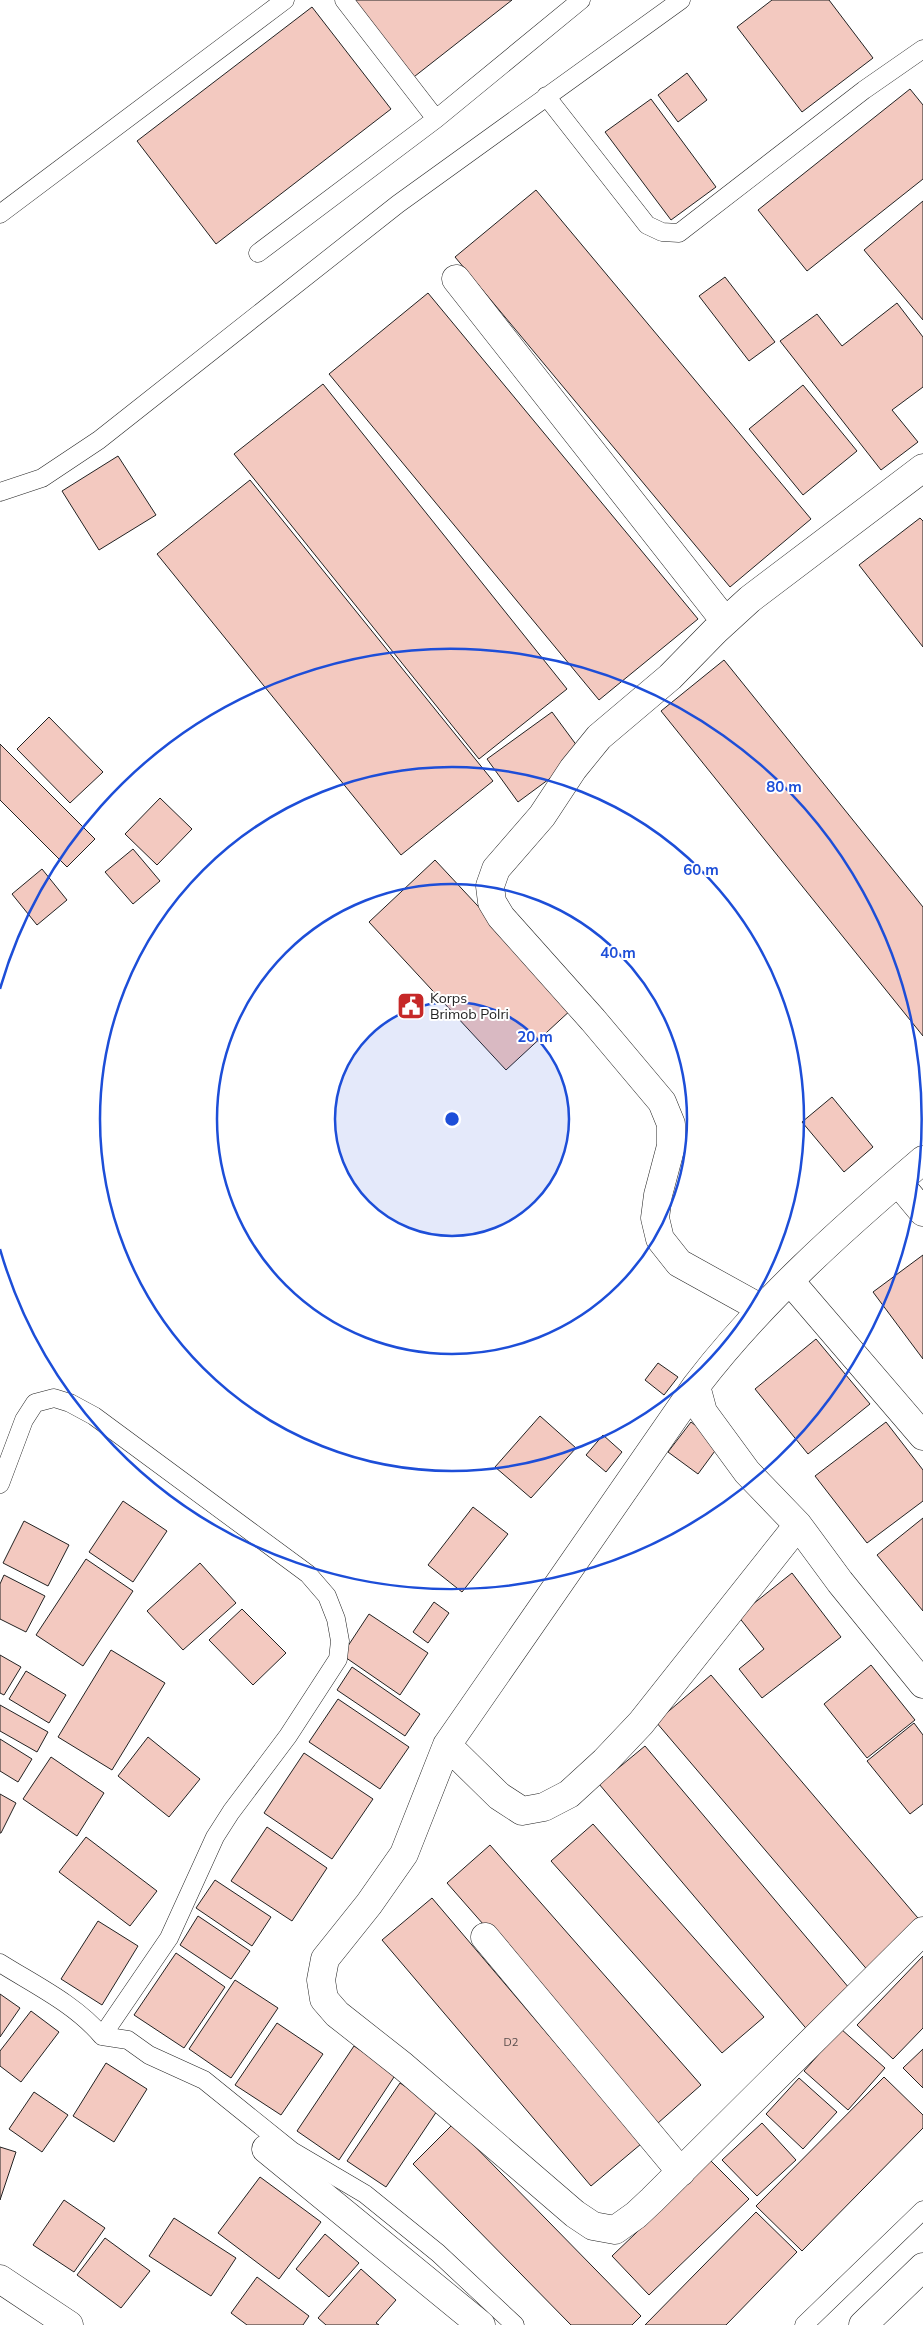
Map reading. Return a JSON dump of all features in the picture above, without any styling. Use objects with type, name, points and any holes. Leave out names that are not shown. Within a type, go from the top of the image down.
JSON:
[{"type":"street","points":[[456,279],[725,621]]},
{"type":"street","points":[[762,1308],[679,1263],[660,1239],[655,1218],[658,1195],[671,1146],[671,1124],[662,1102],[593,1020],[501,917],[492,902],[490,886],[496,869],[542,816],[574,769],[599,737],[670,677],[725,621],[750,599],[920,476]]},
{"type":"street","points":[[923,1160],[762,1308],[729,1343],[696,1386],[447,1745],[404,1854],[369,1904],[325,1959],[321,1980],[324,2000],[338,2014],[403,2066],[575,2214],[594,2226],[615,2230],[636,2215],[681,2172],[923,1931]]},
{"type":"street","points":[[898,1182],[923,1212]]},
{"type":"street","points":[[790,1281],[923,1436]]},
{"type":"street","points":[[696,1386],[703,1412],[746,1472],[798,1525],[840,1582],[923,1684]]},
{"type":"street","points":[[447,1745],[499,1796],[522,1811],[544,1807],[569,1794],[641,1723],[798,1525]]},
{"type":"street","points":[[486,1937],[681,2172]]},
{"type":"street","points":[[266,2149],[481,2325]]},
{"type":"street","points":[[863,2325],[923,2267]]},
{"type":"street","points":[[0,2279],[70,2325]]},
{"type":"lane","points":[[0,214],[285,0]]},
{"type":"lane","points":[[344,0],[436,119]]},
{"type":"lane","points":[[258,253],[436,119],[581,0]]},
{"type":"lane","points":[[0,492],[42,478],[99,440],[398,204],[682,0]]},
{"type":"lane","points":[[546,96],[646,225],[662,232],[679,233],[820,124],[923,49]]},
{"type":"lane","points":[[0,1484],[24,1420],[35,1403],[54,1398],[70,1403],[94,1416],[308,1574],[328,1596],[336,1619],[340,1641],[338,1659],[288,1736],[231,1812],[215,1837],[169,1938],[102,2036]]},
{"type":"lane","points":[[0,1963],[70,2007],[92,2024],[102,2036],[128,2040],[149,2055],[204,2080],[292,2150],[364,2194],[438,2253],[515,2325]]},
{"type":"lane","points":[[804,2325],[923,2210]]},
{"type":"building","points":[[347,0],[512,0],[410,80]]},
{"type":"building","points":[[772,0],[829,0],[873,58],[802,112],[737,27]]},
{"type":"building","points":[[312,7],[391,109],[216,244],[137,141]]},
{"type":"building","points":[[687,73],[707,100],[678,122],[658,95]]},
{"type":"building","points":[[910,89],[923,105],[923,179],[807,271],[758,210]]},
{"type":"building","points":[[651,99],[716,187],[671,220],[605,132]]},
{"type":"building","points":[[536,190],[811,519],[730,587],[455,257]]},
{"type":"building","points":[[923,201],[923,320],[864,250]]},
{"type":"building","points":[[725,277],[775,342],[749,361],[699,296]]},
{"type":"building","points":[[428,293],[698,619],[599,700],[329,374]]},
{"type":"building","points":[[897,303],[923,337],[923,387],[892,410],[918,442],[881,470],[780,341],[817,314],[842,346]]},
{"type":"building","points":[[323,384],[567,689],[479,759],[234,454]]},
{"type":"building","points":[[803,385],[857,451],[803,495],[749,429]]},
{"type":"building","points":[[118,456],[156,515],[99,550],[62,491]]},
{"type":"building","points":[[250,480],[493,781],[401,855],[157,554]]},
{"type":"building","points":[[920,518],[923,521],[923,647],[859,565]]},
{"type":"building","points":[[724,660],[923,907],[923,1036],[661,711]]},
{"type":"building","points":[[552,712],[583,754],[518,802],[487,759]]},
{"type":"building","points":[[49,717],[103,772],[70,803],[17,749]]},
{"type":"building","points":[[0,744],[95,839],[67,867],[0,800]]},
{"type":"building","points":[[160,798],[192,829],[157,865],[125,834]]},
{"type":"building","points":[[133,849],[160,881],[133,904],[105,872]]},
{"type":"building","points":[[435,860],[573,1008],[506,1070],[369,922]]},
{"type":"building","points":[[42,869],[67,900],[37,925],[12,894]]},
{"type":"building","points":[[832,1097],[873,1147],[844,1172],[802,1122]]},
{"type":"building","points":[[923,1255],[923,1359],[873,1292]]},
{"type":"building","points":[[816,1339],[870,1404],[808,1454],[755,1389]]},
{"type":"building","points":[[658,1363],[678,1377],[664,1395],[645,1380]]},
{"type":"building","points":[[540,1416],[576,1448],[531,1498],[495,1467]]},
{"type":"building","points":[[691,1422],[720,1444],[698,1474],[668,1452]]},
{"type":"building","points":[[886,1422],[923,1470],[923,1501],[867,1543],[815,1476]]},
{"type":"building","points":[[603,1435],[622,1452],[606,1472],[586,1455]]},
{"type":"building","points":[[123,1501],[167,1531],[133,1582],[89,1552]]},
{"type":"building","points":[[473,1507],[508,1534],[462,1592],[428,1565]]},
{"type":"building","points":[[923,1518],[923,1611],[877,1555]]},
{"type":"building","points":[[24,1521],[69,1545],[48,1586],[3,1563]]},
{"type":"building","points":[[86,1559],[133,1591],[83,1666],[36,1635]]},
{"type":"building","points":[[200,1563],[236,1603],[183,1650],[147,1611]]},
{"type":"building","points":[[792,1573],[841,1637],[762,1698],[739,1669],[764,1649],[738,1616]]},
{"type":"building","points":[[4,1575],[45,1596],[26,1632],[0,1619],[0,1584]]},
{"type":"building","points":[[434,1602],[449,1613],[428,1643],[413,1632]]},
{"type":"building","points":[[242,1609],[286,1653],[253,1685],[209,1640]]},
{"type":"building","points":[[369,1614],[428,1653],[400,1695],[342,1655]]},
{"type":"building","points":[[111,1650],[165,1683],[112,1770],[58,1737]]},
{"type":"building","points":[[0,1655],[21,1667],[4,1695],[0,1693]]},
{"type":"building","points":[[871,1665],[915,1720],[867,1758],[824,1704]]},
{"type":"building","points":[[352,1667],[420,1714],[405,1736],[337,1690]]},
{"type":"building","points":[[26,1671],[66,1695],[49,1723],[9,1699]]},
{"type":"building","points":[[711,1675],[923,1924],[870,1973],[656,1722]]},
{"type":"building","points":[[338,1699],[409,1747],[380,1789],[309,1742]]},
{"type":"building","points":[[0,1705],[48,1732],[37,1752],[0,1731]]},
{"type":"building","points":[[914,1723],[923,1735],[923,1804],[910,1814],[867,1761]]},
{"type":"building","points":[[148,1737],[200,1779],[169,1817],[118,1776]]},
{"type":"building","points":[[0,1739],[32,1759],[18,1782],[0,1771]]},
{"type":"building","points":[[645,1746],[855,1995],[810,2033],[599,1784]]},
{"type":"building","points":[[304,1753],[373,1799],[332,1859],[264,1813]]},
{"type":"building","points":[[51,1757],[104,1793],[77,1836],[23,1799]]},
{"type":"building","points":[[0,1794],[16,1803],[1,1833],[0,1833]]},
{"type":"building","points":[[593,1824],[764,2017],[722,2053],[551,1861]]},
{"type":"building","points":[[267,1827],[327,1868],[292,1921],[231,1881]]},
{"type":"building","points":[[86,1837],[157,1891],[130,1926],[59,1872]]},
{"type":"building","points":[[490,1845],[701,2085],[658,2123],[447,1883]]},
{"type":"building","points":[[215,1880],[271,1917],[252,1946],[196,1908]]},
{"type":"building","points":[[432,1898],[641,2144],[591,2186],[382,1940]]},
{"type":"building","points":[[198,1916],[250,1951],[231,1979],[180,1945]]},
{"type":"building","points":[[98,1921],[138,1946],[102,2005],[61,1979]]},
{"type":"building","points":[[176,1953],[225,1987],[184,2048],[134,2015]]},
{"type":"building","points":[[923,1956],[923,2028],[893,2059],[857,2025]]},
{"type":"building","points":[[235,1980],[278,2008],[231,2078],[189,2049]]},
{"type":"building","points":[[0,1994],[20,2008],[0,2037]]},
{"type":"building","points":[[31,2011],[59,2032],[21,2082],[0,2066],[0,2051]]},
{"type":"building","points":[[277,2023],[323,2054],[281,2115],[235,2085]]},
{"type":"building","points":[[841,2029],[885,2068],[848,2110],[804,2071]]},
{"type":"building","points":[[354,2046],[396,2074],[339,2160],[297,2131]]},
{"type":"building","points":[[923,2049],[923,2088],[903,2068]]},
{"type":"building","points":[[106,2063],[147,2089],[114,2142],[73,2116]]},
{"type":"building","points":[[884,2077],[923,2115],[923,2128],[802,2251],[756,2206]]},
{"type":"building","points":[[799,2078],[837,2112],[803,2149],[766,2114]]},
{"type":"building","points":[[400,2083],[439,2108],[386,2187],[347,2161]]},
{"type":"building","points":[[34,2092],[68,2115],[42,2152],[9,2129]]},
{"type":"building","points":[[762,2123],[796,2160],[757,2196],[722,2160]]},
{"type":"building","points":[[453,2124],[641,2316],[632,2325],[571,2325],[413,2164]]},
{"type":"building","points":[[0,2147],[16,2152],[0,2200]]},
{"type":"building","points":[[711,2161],[749,2199],[649,2295],[612,2256]]},
{"type":"building","points":[[260,2177],[321,2222],[279,2279],[218,2233]]},
{"type":"building","points":[[64,2200],[105,2228],[74,2272],[33,2245]]},
{"type":"building","points":[[756,2212],[797,2252],[726,2325],[645,2325]]},
{"type":"building","points":[[174,2218],[236,2258],[211,2296],[149,2256]]},
{"type":"building","points":[[325,2234],[359,2263],[329,2297],[296,2269]]},
{"type":"building","points":[[105,2238],[150,2271],[121,2308],[77,2275]]},
{"type":"building","points":[[361,2269],[396,2300],[376,2323],[379,2325],[326,2325],[318,2318]]},
{"type":"building","points":[[257,2277],[309,2316],[303,2325],[247,2325],[231,2313]]},
{"type":"place","name":"Korps Brimob Polri","points":[[411,1006]]}]
